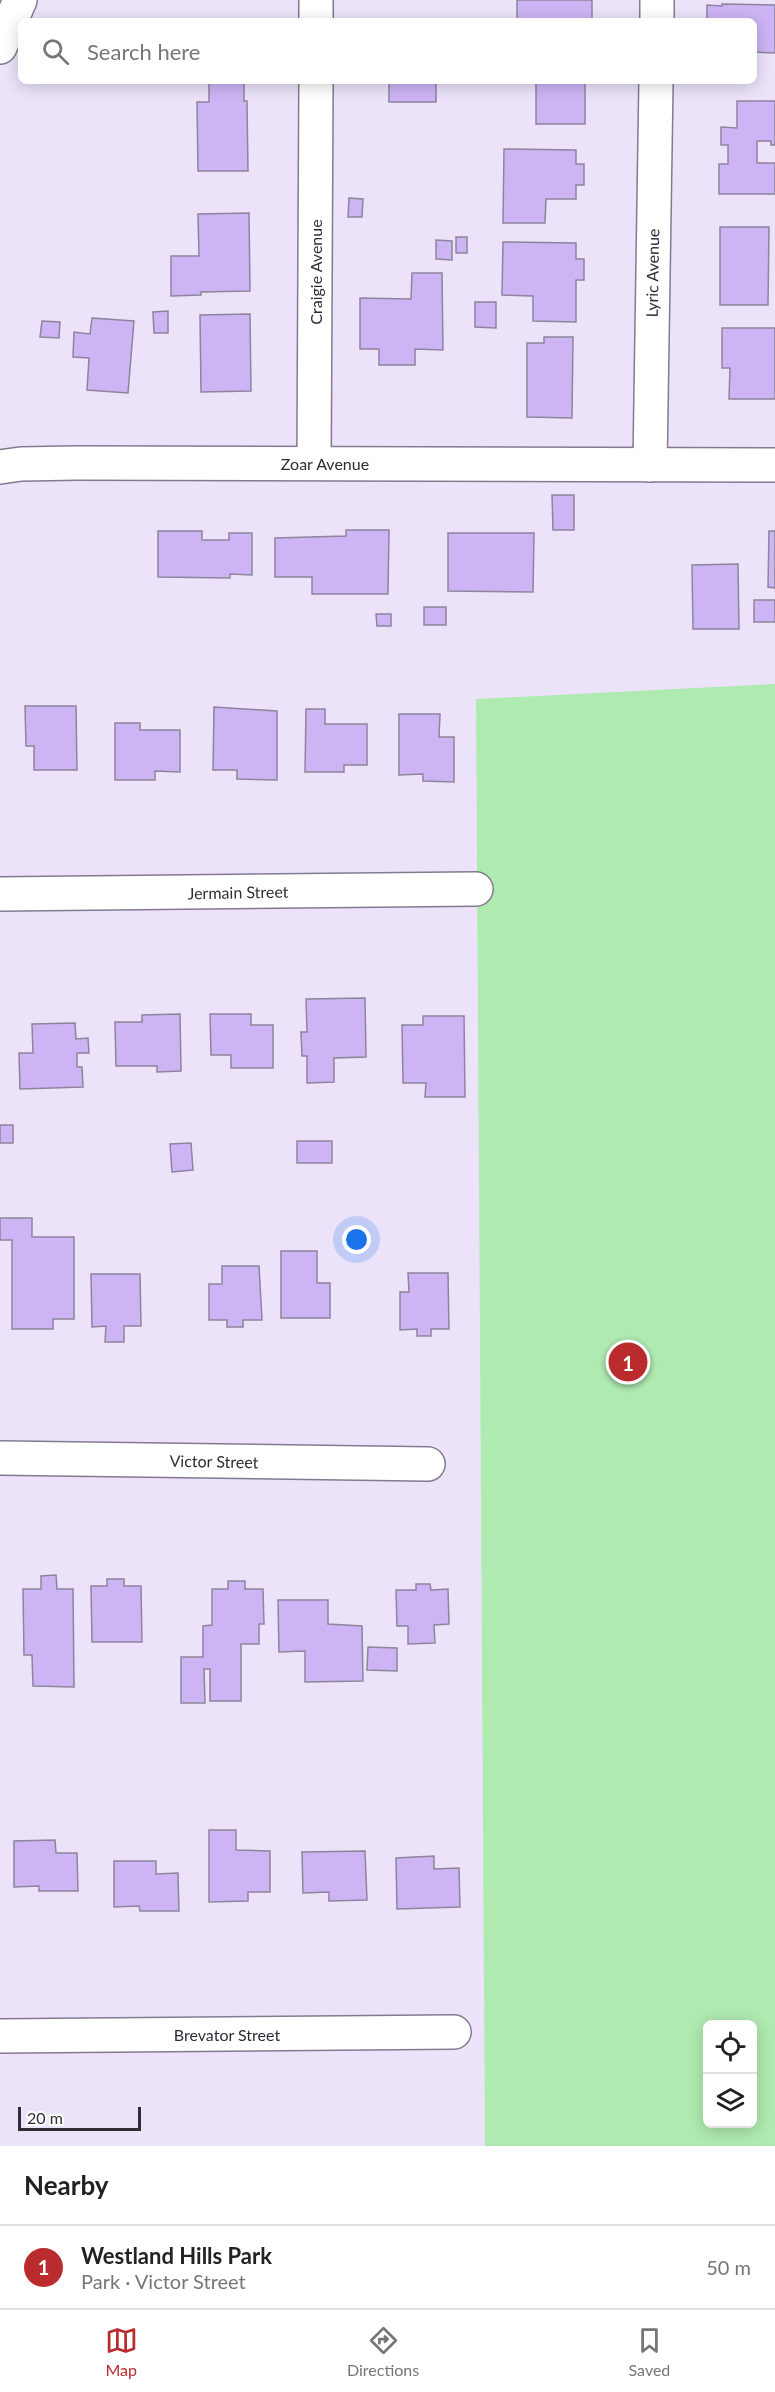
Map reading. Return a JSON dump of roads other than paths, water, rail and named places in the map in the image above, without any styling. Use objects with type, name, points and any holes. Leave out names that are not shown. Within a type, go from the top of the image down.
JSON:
[{"type":"main road","points":[[0,46],[20,0]]},
{"type":"main road","points":[[316,0],[316,18]]},
{"type":"main road","points":[[657,0],[657,18]]},
{"type":"main road","name":"Craigie Avenue","points":[[314,463],[316,84]]},
{"type":"main road","name":"Lyric Avenue","points":[[650,465],[656,84]]},
{"type":"main road","name":"Zoar Avenue","points":[[0,467],[21,464],[77,463],[775,465]]},
{"type":"main road","name":"Jermain Street","points":[[0,894],[476,889]]},
{"type":"main road","name":"Victor Street","points":[[0,1458],[428,1464]]},
{"type":"main road","name":"Brevator Street","points":[[0,2036],[454,2032]]},
{"type":"place","name":"Westland Hills Park","points":[[628,1362]]}]
